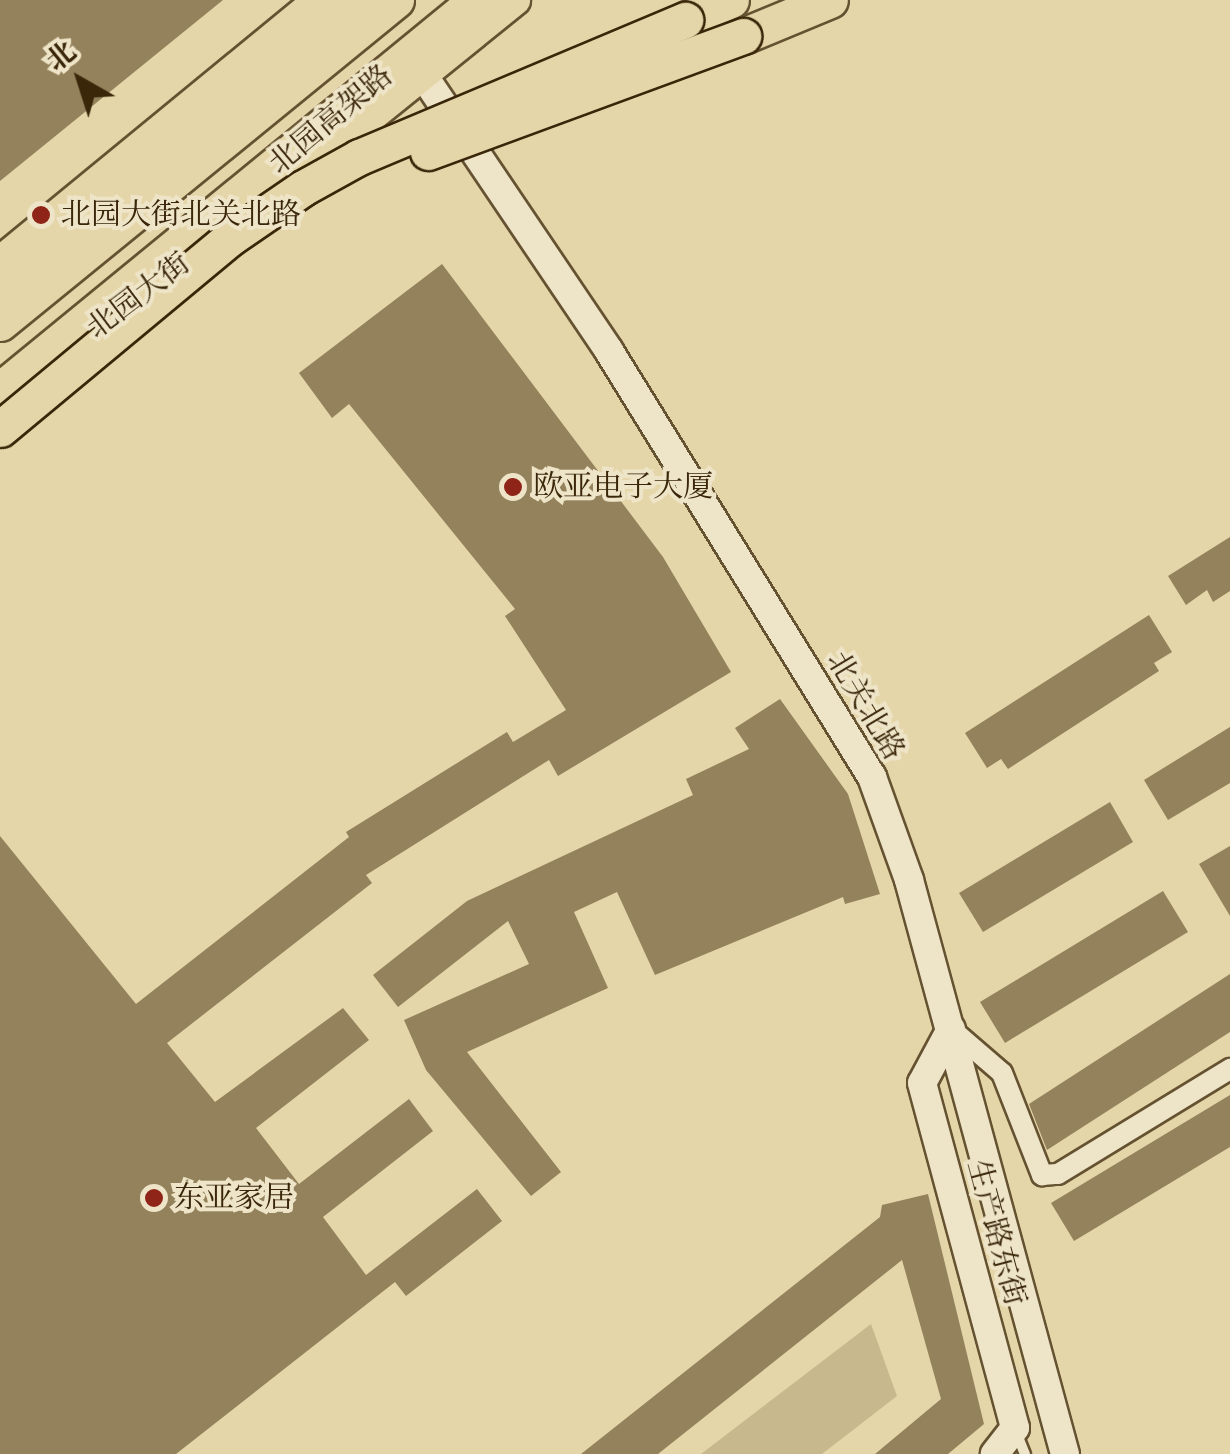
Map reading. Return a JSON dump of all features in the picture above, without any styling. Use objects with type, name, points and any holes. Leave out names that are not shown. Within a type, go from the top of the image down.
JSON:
[{"type":"highway","points":[[0,264],[321,0]]},
{"type":"highway","name":"北园高架路","points":[[5,309],[396,0]]},
{"type":"highway","name":"北园高架路","points":[[0,390],[476,0]]},
{"type":"highway","points":[[0,430],[230,238],[359,157],[732,0]]},
{"type":"highway","points":[[230,238],[358,178],[830,0]]},
{"type":"highway","points":[[0,404],[36,360]]},
{"type":"main road","points":[[5,309],[354,0]]},
{"type":"main road","name":"北园大街","points":[[0,404],[514,0]]},
{"type":"street","name":"北关北路","points":[[423,75],[609,351],[872,777],[951,1028],[1065,1454]]},
{"type":"street","points":[[951,1028],[1002,1073],[1042,1176],[1058,1174],[1230,1069]]},
{"type":"street","name":"生产路东街","points":[[951,1028],[922,1083],[1020,1441],[995,1454]]},
{"type":"shaded area","points":[[871,1324],[897,1396],[822,1454],[701,1454]]},
{"type":"building","points":[[0,0],[223,0],[0,181]]},
{"type":"building","points":[[442,264],[663,557],[731,672],[558,776],[549,760],[366,875],[372,883],[167,1043],[215,1102],[343,1008],[369,1040],[256,1128],[299,1184],[409,1099],[433,1131],[323,1217],[366,1275],[477,1189],[502,1221],[406,1296],[395,1282],[176,1454],[0,1454],[0,836],[136,1004],[349,837],[346,832],[507,732],[513,742],[566,710],[505,616],[515,609],[349,404],[332,418],[299,373]]},
{"type":"building","points":[[1230,537],[1230,591],[1213,602],[1207,590],[1186,605],[1168,576]]},
{"type":"building","points":[[1149,615],[1172,652],[1154,663],[1159,671],[1008,769],[1001,759],[987,768],[965,733]]},
{"type":"building","points":[[780,699],[848,794],[880,894],[845,904],[843,897],[655,975],[617,892],[574,912],[608,988],[467,1052],[561,1172],[531,1196],[426,1070],[404,1020],[529,964],[508,921],[398,1007],[373,975],[467,901],[693,795],[686,779],[749,749],[735,728]]},
{"type":"building","points":[[1230,727],[1230,783],[1168,820],[1144,780]]},
{"type":"building","points":[[1110,802],[1133,842],[983,932],[959,893]]},
{"type":"building","points":[[1230,846],[1230,916],[1199,864]]},
{"type":"building","points":[[1163,891],[1188,932],[1005,1043],[980,1002]]},
{"type":"building","points":[[1230,974],[1230,1032],[1047,1150],[1029,1104]]},
{"type":"building","points":[[1230,1095],[1230,1147],[1074,1241],[1051,1203]]},
{"type":"building","points":[[928,1194],[984,1424],[948,1454],[875,1454],[941,1399],[902,1260],[658,1454],[581,1454],[880,1217],[882,1205]]},
{"type":"place","name":"北园大街北关北路","points":[[41,215]]},
{"type":"place","name":"欧亚电子大厦","points":[[513,487]]},
{"type":"place","name":"东亚家居","points":[[154,1198]]}]
